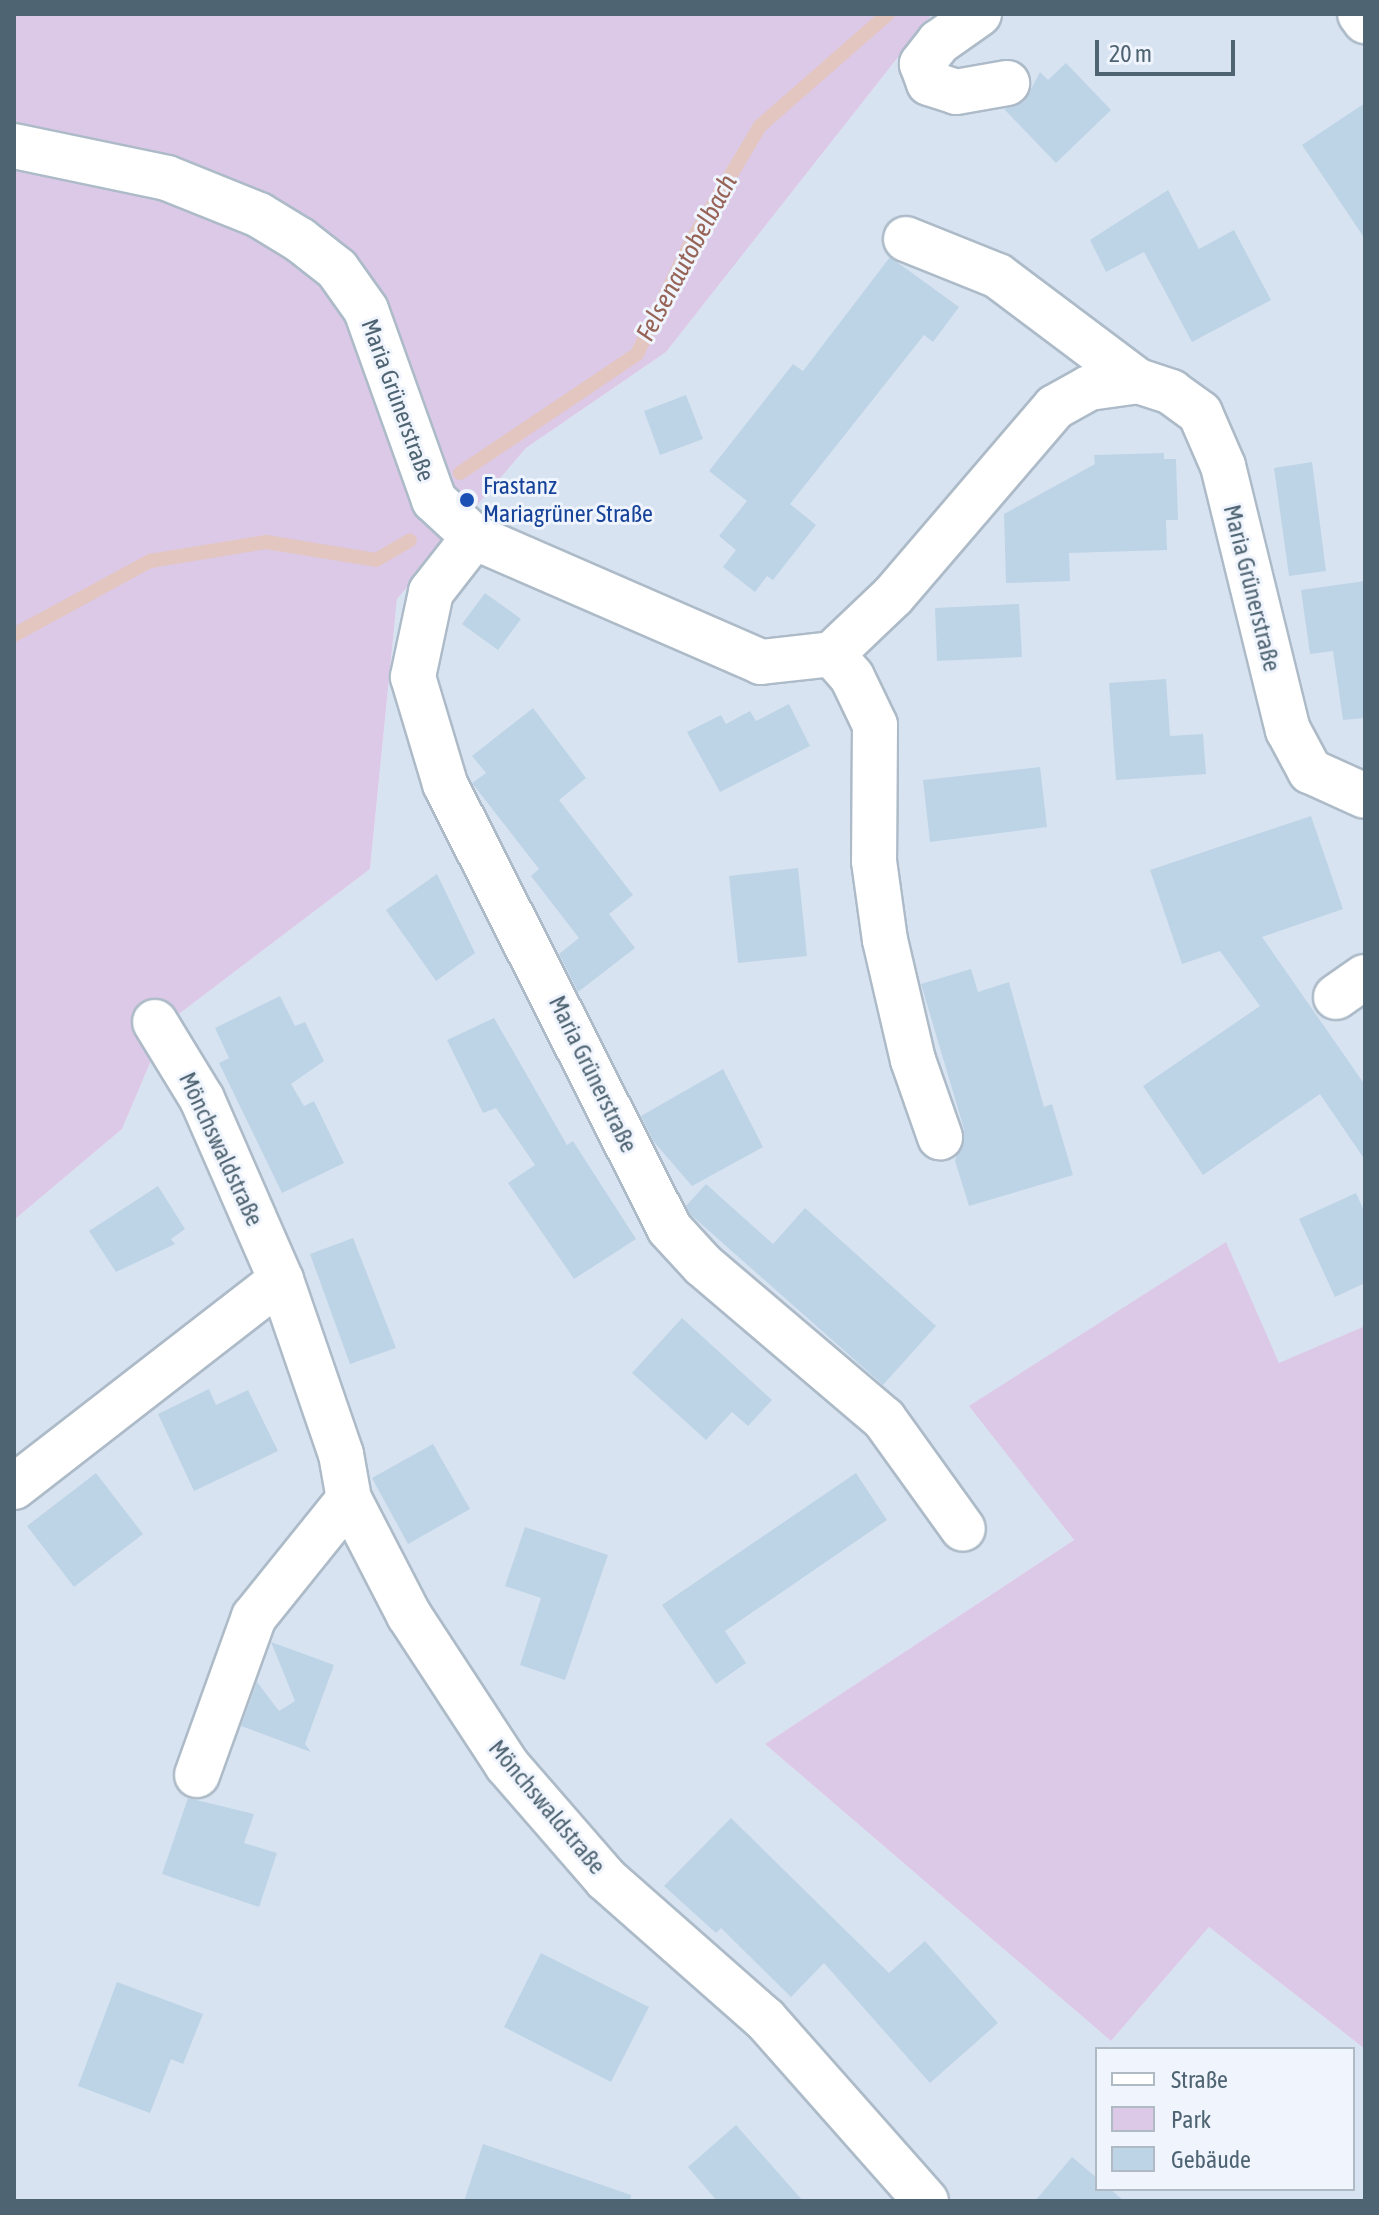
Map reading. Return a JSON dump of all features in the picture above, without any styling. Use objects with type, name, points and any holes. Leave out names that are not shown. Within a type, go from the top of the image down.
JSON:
[{"type":"street","points":[[979,14],[939,42],[922,64],[929,83],[956,92],[1007,83]]},
{"type":"street","points":[[1360,14],[1365,21]]},
{"type":"street","name":"Maria Grünerstraße","points":[[14,146],[167,178],[259,215],[337,269],[366,310],[407,440],[434,500],[474,537],[761,662],[832,654]]},
{"type":"street","name":"Maria Grünerstraße","points":[[906,239],[998,276],[1138,381],[1200,413],[1223,466],[1288,730],[1310,771],[1365,796]]},
{"type":"street","points":[[940,1137],[913,1060],[885,940],[874,861],[875,725],[852,677],[832,654],[893,596],[1055,407],[1089,388],[1138,381]]},
{"type":"street","name":"Maria Grünerstraße","points":[[474,537],[431,592],[413,677],[445,784],[669,1228],[703,1265],[884,1419],[963,1529]]},
{"type":"street","name":"Mönchswaldstraße","points":[[155,1022],[202,1099],[281,1280],[341,1454],[349,1499],[409,1615],[507,1765],[606,1879],[765,2019],[926,2201]]},
{"type":"street","points":[[14,1487],[281,1280]]},
{"type":"street","points":[[197,1775],[254,1617],[349,1499]]},
{"type":"shaded area","points":[[932,14],[1365,14],[1365,1326],[1279,1364],[1225,1243],[970,1406],[1074,1540],[765,1744],[1111,2041],[1209,1927],[1365,2049],[1365,2201],[14,2201],[14,1220],[122,1129],[167,1023],[370,869],[397,599],[526,448],[666,352]]},
{"type":"green space","points":[[14,14],[932,14],[666,352],[526,448],[397,599],[370,869],[167,1023],[122,1129],[14,1220]]},
{"type":"green space","points":[[1226,1242],[1279,1363],[1365,1326],[1365,2049],[1209,1927],[1111,2041],[765,1744],[1074,1540],[969,1406]]},
{"type":"building","points":[[1066,63],[1111,110],[1056,163],[1004,109],[1024,102],[1040,72],[1048,80]]},
{"type":"building","points":[[1365,103],[1365,239],[1302,145]]},
{"type":"building","points":[[1168,190],[1199,249],[1234,230],[1271,300],[1192,342],[1144,252],[1106,272],[1090,240]]},
{"type":"building","points":[[890,257],[959,307],[933,342],[924,335],[790,504],[816,525],[773,580],[767,576],[755,592],[723,567],[736,550],[719,536],[747,501],[709,471],[793,364],[803,371]]},
{"type":"building","points":[[686,395],[703,439],[660,455],[644,411]]},
{"type":"building","points":[[1164,453],[1164,459],[1176,459],[1178,520],[1166,520],[1167,550],[1069,553],[1070,581],[1006,583],[1004,514],[1095,464],[1094,455]]},
{"type":"building","points":[[1312,462],[1326,571],[1289,576],[1274,468]]},
{"type":"building","points":[[1365,581],[1365,718],[1343,720],[1333,651],[1310,654],[1301,590]]},
{"type":"building","points":[[485,593],[521,619],[498,650],[462,624]]},
{"type":"building","points":[[1019,604],[1022,657],[937,661],[935,608]]},
{"type":"building","points":[[1166,679],[1170,736],[1203,734],[1206,774],[1116,780],[1109,683]]},
{"type":"building","points":[[789,704],[810,746],[720,792],[687,732],[721,715],[726,724],[750,711],[756,721]]},
{"type":"building","points":[[533,708],[586,778],[559,800],[633,895],[609,914],[635,948],[578,992],[559,954],[579,938],[531,876],[539,869],[472,783],[486,773],[472,756]]},
{"type":"building","points":[[1040,767],[1047,827],[930,842],[923,780]]},
{"type":"building","points":[[1311,816],[1343,909],[1262,937],[1365,1085],[1365,1160],[1320,1094],[1203,1175],[1143,1086],[1260,1006],[1220,951],[1182,964],[1150,870]]},
{"type":"building","points":[[798,868],[807,956],[738,963],[729,876]]},
{"type":"building","points":[[437,874],[475,953],[436,981],[386,910]]},
{"type":"building","points":[[971,969],[978,992],[1009,982],[1044,1107],[1052,1104],[1073,1175],[969,1206],[955,1161],[964,1129],[921,984]]},
{"type":"building","points":[[280,996],[295,1026],[305,1022],[324,1061],[291,1084],[304,1106],[314,1101],[344,1163],[282,1193],[219,1063],[229,1058],[215,1028]]},
{"type":"building","points":[[494,1018],[567,1145],[573,1141],[636,1239],[574,1279],[508,1183],[535,1165],[496,1108],[483,1113],[447,1040]]},
{"type":"building","points":[[723,1069],[763,1147],[692,1186],[654,1142],[641,1116]]},
{"type":"building","points":[[706,1184],[773,1244],[805,1208],[936,1326],[883,1385],[690,1214],[686,1206]]},
{"type":"building","points":[[158,1186],[185,1229],[171,1239],[175,1244],[116,1272],[89,1231]]},
{"type":"building","points":[[1356,1193],[1365,1213],[1365,1283],[1335,1297],[1299,1219]]},
{"type":"building","points":[[353,1238],[396,1348],[350,1364],[310,1254]]},
{"type":"building","points":[[682,1318],[772,1400],[748,1426],[732,1412],[706,1440],[632,1373]]},
{"type":"building","points":[[209,1389],[216,1405],[248,1390],[278,1451],[194,1491],[158,1414]]},
{"type":"building","points":[[433,1444],[470,1509],[408,1544],[372,1478]]},
{"type":"building","points":[[96,1473],[143,1534],[74,1587],[27,1526]]},
{"type":"building","points":[[856,1473],[887,1520],[725,1631],[746,1663],[716,1684],[662,1605]]},
{"type":"building","points":[[525,1527],[608,1555],[565,1680],[520,1665],[541,1598],[505,1586]]},
{"type":"building","points":[[271,1642],[334,1665],[305,1744],[311,1752],[241,1726],[257,1682],[279,1711],[295,1701]]},
{"type":"building","points":[[188,1798],[254,1814],[244,1843],[277,1853],[259,1907],[162,1874]]},
{"type":"building","points":[[731,1818],[889,1973],[925,1941],[998,2023],[930,2083],[824,1963],[791,1997],[721,1928],[716,1933],[664,1886]]},
{"type":"building","points":[[541,1953],[649,2007],[611,2082],[504,2027]]},
{"type":"building","points":[[117,1982],[203,2014],[183,2064],[171,2059],[150,2113],[78,2086]]},
{"type":"building","points":[[736,2125],[803,2201],[717,2201],[688,2167]]},
{"type":"building","points":[[483,2144],[631,2195],[630,2201],[464,2201]]},
{"type":"building","points":[[1072,2157],[1095,2176],[1095,2191],[1112,2191],[1124,2201],[1035,2201]]},
{"type":"waterway","name":"Felsenautobelbach","points":[[460,473],[637,354],[692,240],[760,126],[888,14]]},
{"type":"waterway","name":"Felsenautobelbach","points":[[14,635],[150,561],[266,542],[376,560],[410,540]]},
{"type":"place","name":"Frastanz Mariagrüner Straße","points":[[467,500]]}]
